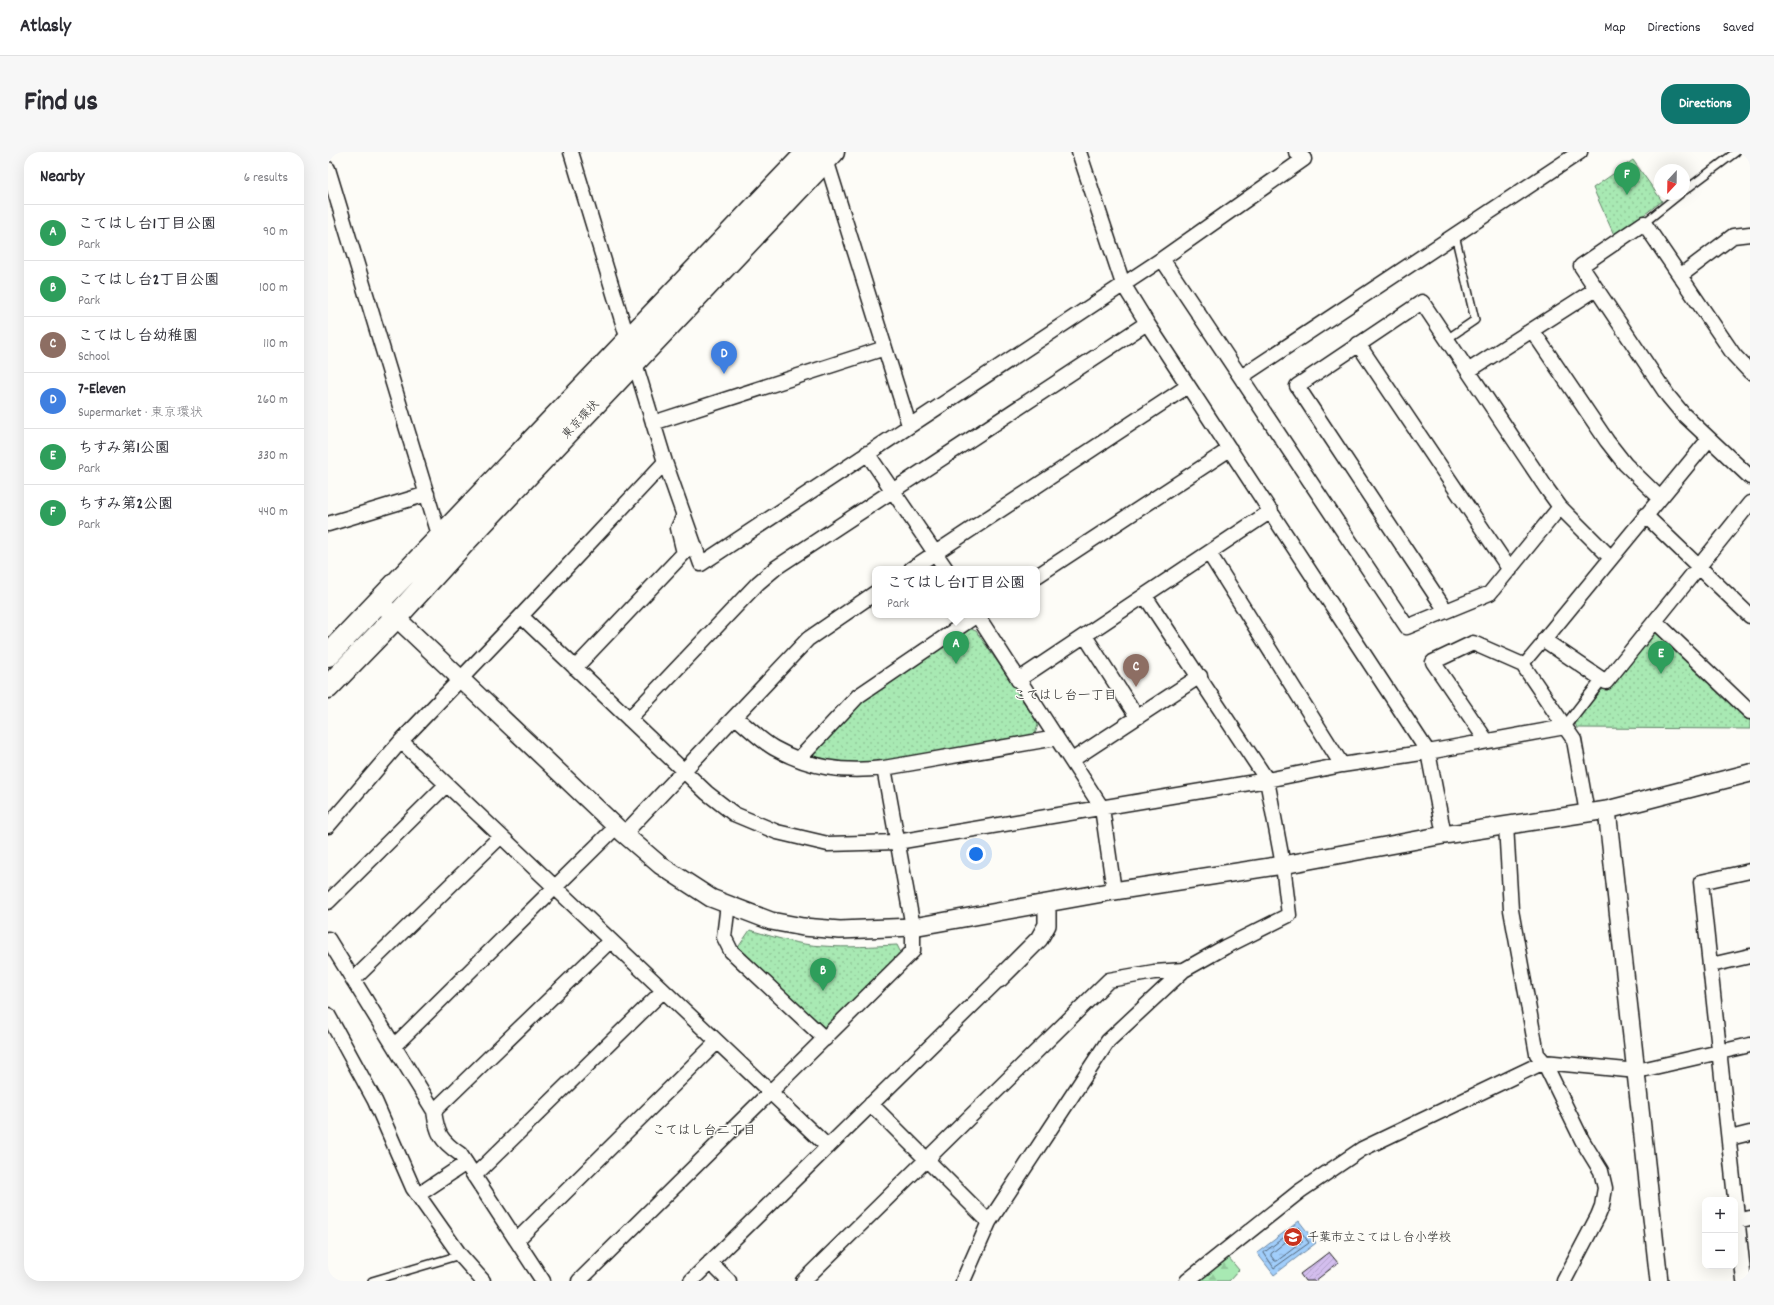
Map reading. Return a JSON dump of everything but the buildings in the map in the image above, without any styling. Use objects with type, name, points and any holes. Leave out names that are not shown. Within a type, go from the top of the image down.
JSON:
[{"type":"highway","name":"東京環状","points":[[328,655],[440,538],[631,352],[823,154]]},
{"type":"highway","name":"東京環状","points":[[328,687],[396,617],[466,540],[631,352]]},
{"type":"street","points":[[571,152],[665,462],[701,564],[1162,259],[1304,159],[1296,152]]},
{"type":"street","points":[[1079,152],[1123,284],[1188,386],[1428,752],[1444,835]]},
{"type":"street","points":[[1241,378],[1580,152]]},
{"type":"street","points":[[823,154],[909,426]]},
{"type":"street","points":[[328,169],[440,538]]},
{"type":"street","points":[[1750,372],[1734,355],[1644,223],[1581,266],[1668,396],[1683,414],[1750,477]]},
{"type":"street","points":[[1680,276],[1734,236],[1750,234]]},
{"type":"street","points":[[1162,259],[1407,627],[1490,593],[1560,507]]},
{"type":"street","points":[[1468,371],[1596,289]]},
{"type":"street","points":[[1446,611],[1297,386],[1422,302],[1560,507],[1611,558]]},
{"type":"street","points":[[629,719],[758,583],[777,567],[893,492],[1147,323]]},
{"type":"street","points":[[1532,330],[1625,464],[1660,498]]},
{"type":"street","points":[[1358,344],[1510,570]]},
{"type":"street","points":[[653,423],[885,348]]},
{"type":"street","points":[[916,566],[1188,386]]},
{"type":"street","points":[[1523,665],[1709,439]]},
{"type":"street","points":[[1040,574],[1230,449]]},
{"type":"street","points":[[867,453],[944,566]]},
{"type":"street","points":[[328,826],[401,741],[521,616],[665,462]]},
{"type":"street","points":[[328,524],[427,494]]},
{"type":"street","points":[[1544,640],[1606,682],[1750,503]]},
{"type":"street","points":[[1018,680],[1271,511]]},
{"type":"street","points":[[575,668],[684,553],[678,528],[684,515]]},
{"type":"street","points":[[1646,515],[1699,567],[1748,609]]},
{"type":"street","points":[[1209,553],[1342,765]]},
{"type":"street","points":[[394,1046],[555,888],[684,770],[808,639],[872,595]]},
{"type":"street","points":[[963,1281],[989,1222],[1108,1041],[1184,970],[1224,947],[1289,915],[1283,865],[1267,780],[1200,676],[1145,596]]},
{"type":"street","points":[[379,602],[660,866],[712,898],[772,920],[803,927],[840,930],[913,927],[1114,891],[1283,865],[1444,835],[1607,810],[1750,774]]},
{"type":"street","points":[[521,616],[707,793],[734,814],[777,832],[828,844],[897,842],[1267,780],[1342,765],[1428,752],[1486,740],[1565,727],[1602,679]]},
{"type":"street","points":[[800,759],[858,696],[973,618]]},
{"type":"street","points":[[979,618],[1102,808],[1114,891]]},
{"type":"street","points":[[1655,621],[1750,712]]},
{"type":"street","points":[[1085,636],[1137,717]]},
{"type":"street","points":[[1486,740],[1433,662],[1473,643],[1523,665],[1574,740],[1587,813]]},
{"type":"street","points":[[1072,760],[1200,676]]},
{"type":"street","points":[[735,717],[773,747],[815,766],[830,769],[862,771],[884,768],[1056,738]]},
{"type":"street","points":[[401,741],[500,837],[828,1147]]},
{"type":"street","points":[[579,1281],[914,952],[913,927],[884,768]]},
{"type":"street","points":[[328,902],[446,785]]},
{"type":"street","points":[[1607,810],[1659,1281]]},
{"type":"street","points":[[1506,825],[1511,910],[1537,1054],[1544,1062],[1582,1140],[1601,1171],[1605,1188],[1602,1206],[1598,1216],[1564,1281]]},
{"type":"street","points":[[353,980],[500,837]]},
{"type":"street","points":[[1744,1281],[1744,1220],[1730,1138],[1701,882],[1750,870]]},
{"type":"street","points":[[728,904],[724,937],[731,951],[825,1039]]},
{"type":"street","points":[[691,1281],[1039,939],[1046,925],[1047,904]]},
{"type":"street","points":[[328,939],[434,1111],[436,1128],[445,1143],[460,1154],[543,1281]]},
{"type":"street","points":[[434,1111],[610,941]]},
{"type":"street","points":[[1711,965],[1750,956]]},
{"type":"street","points":[[803,1281],[1109,980],[1154,972],[1184,970]]},
{"type":"street","points":[[474,1176],[663,991]]},
{"type":"street","points":[[328,1015],[375,1101],[413,1188],[460,1255],[483,1281]]},
{"type":"street","points":[[517,1240],[717,1042]]},
{"type":"street","points":[[1187,1281],[1300,1191],[1362,1149],[1544,1062],[1637,1071],[1750,1045]]},
{"type":"street","points":[[871,1104],[989,1222]]},
{"type":"street","points":[[1730,1138],[1750,1133]]},
{"type":"street","points":[[418,1195],[466,1163]]},
{"type":"street","points":[[710,1262],[729,1281]]},
{"type":"lane","points":[[1690,186],[1736,152]]},
{"type":"lane","points":[[1644,223],[1673,200]]},
{"type":"lane","points":[[1447,339],[1476,320],[1455,235]]},
{"type":"lane","points":[[372,1281],[460,1255]]},
{"type":"green space","points":[[1633,160],[1654,190],[1654,200],[1662,201],[1615,237],[1593,188]]},
{"type":"green space","points":[[966,627],[976,631],[1039,722],[1035,734],[872,763],[842,763],[814,758],[812,750],[864,697]]},
{"type":"green space","points":[[1654,631],[1663,632],[1750,716],[1750,729],[1577,728],[1574,721]]},
{"type":"green space","points":[[750,930],[804,944],[832,947],[897,945],[902,955],[828,1029],[819,1028],[737,949]]},
{"type":"green space","points":[[1224,1252],[1239,1270],[1229,1281],[1196,1281]]},
{"type":"water","points":[[1299,1221],[1316,1243],[1274,1275],[1257,1253]]},
{"type":"place","name":"ちすみ第2公園","points":[[1627,195]]},
{"type":"place","name":"7-Eleven","points":[[724,374]]},
{"type":"place","name":"こてはし台1丁目公園","points":[[956,664]]},
{"type":"place","name":"ちすみ第1公園","points":[[1661,674]]},
{"type":"place","name":"こてはし台幼稚園","points":[[1136,687]]},
{"type":"place","name":"こてはし台2丁目公園","points":[[823,991]]},
{"type":"place","name":"千葉市立こてはし台小学校","points":[[1293,1237]]},
{"type":"district","name":"こてはし台一丁目","points":[[1065,694]]},
{"type":"district","name":"こてはし台二丁目","points":[[704,1129]]}]
